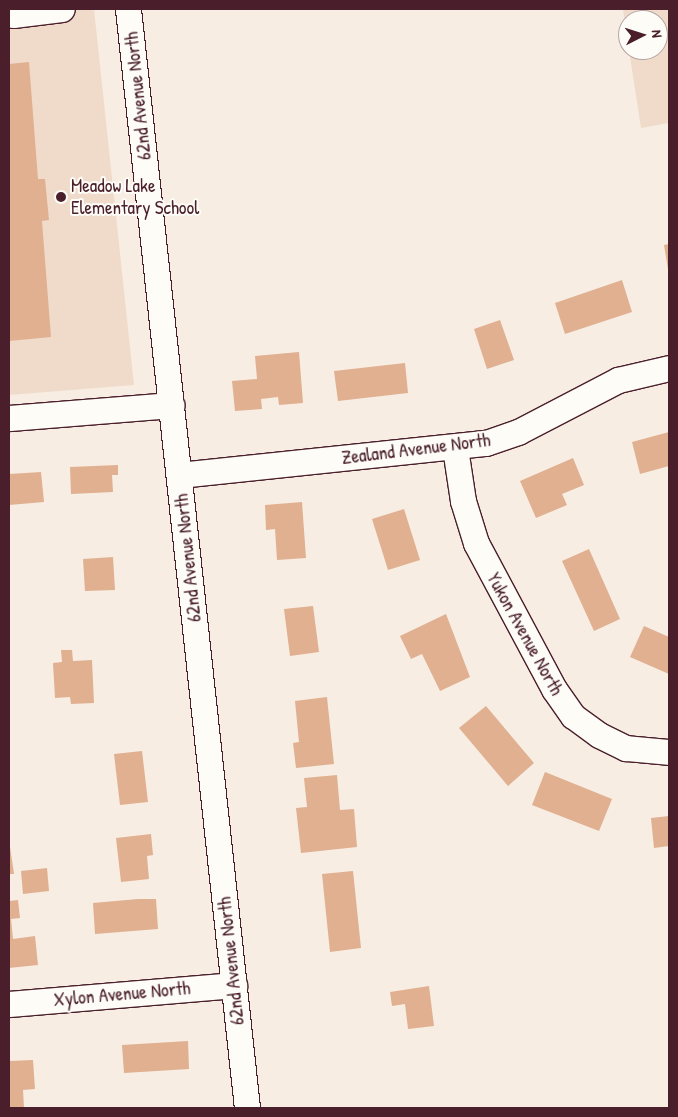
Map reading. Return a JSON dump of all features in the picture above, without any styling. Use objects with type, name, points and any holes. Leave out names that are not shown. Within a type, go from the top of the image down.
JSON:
[{"type":"street","points":[[12,9],[13,15],[62,9]]},
{"type":"street","name":"62nd Avenue North","points":[[128,9],[246,1108]]},
{"type":"street","name":"Zealand Avenue North","points":[[179,476],[455,448],[518,432],[618,380],[669,368]]},
{"type":"street","points":[[9,418],[171,405]]},
{"type":"street","name":"Yukon Avenue North","points":[[455,448],[463,501],[476,543],[554,689],[573,716],[599,735],[626,748],[669,752]]},
{"type":"street","name":"Xylon Avenue North","points":[[9,1004],[234,985]]},
{"type":"shaded area","name":"Meadow Lake Elementary School","points":[[9,9],[94,9],[134,385],[9,395]]},
{"type":"shaded area","points":[[669,9],[669,123],[641,128],[631,60],[668,60],[668,10],[623,10]]},
{"type":"building","name":"Meadow Lake Elementary School","points":[[29,62],[38,179],[45,179],[49,220],[42,221],[51,337],[9,341],[9,64]]},
{"type":"building","points":[[669,244],[669,269],[668,269],[664,245]]},
{"type":"building","points":[[622,280],[632,312],[565,334],[555,303]]},
{"type":"building","points":[[500,320],[514,360],[487,369],[474,329]]},
{"type":"building","points":[[299,352],[303,403],[279,405],[278,397],[261,399],[262,409],[235,411],[232,381],[257,379],[255,356]]},
{"type":"building","points":[[405,363],[408,393],[338,401],[334,371]]},
{"type":"building","points":[[669,432],[669,466],[640,474],[632,442]]},
{"type":"building","points":[[573,458],[584,485],[562,494],[567,505],[536,518],[520,481]]},
{"type":"building","points":[[118,465],[118,475],[112,475],[113,492],[71,494],[70,467]]},
{"type":"building","points":[[41,472],[44,502],[9,505],[9,474]]},
{"type":"building","points":[[302,502],[306,558],[277,560],[275,529],[266,530],[265,505]]},
{"type":"building","points":[[404,509],[420,560],[388,570],[372,519]]},
{"type":"building","points":[[589,549],[620,619],[594,631],[562,561]]},
{"type":"building","points":[[113,557],[115,590],[85,591],[83,559]]},
{"type":"building","points":[[313,606],[319,652],[290,656],[284,609]]},
{"type":"building","points":[[446,614],[470,677],[440,691],[422,654],[411,659],[400,636]]},
{"type":"building","points":[[644,626],[669,637],[669,674],[630,657]]},
{"type":"building","points":[[61,650],[72,650],[73,661],[92,660],[94,703],[71,704],[70,697],[55,698],[53,663],[62,662]]},
{"type":"building","points":[[327,697],[334,764],[296,768],[293,743],[299,742],[295,701]]},
{"type":"building","points":[[486,706],[534,763],[508,786],[459,728]]},
{"type":"building","points":[[142,751],[148,802],[120,805],[114,754]]},
{"type":"building","points":[[545,772],[612,799],[599,831],[532,805]]},
{"type":"building","points":[[337,775],[340,810],[354,809],[357,847],[301,853],[296,808],[307,807],[304,778]]},
{"type":"building","points":[[669,816],[669,846],[654,848],[651,818]]},
{"type":"building","points":[[151,834],[153,855],[147,856],[149,879],[121,882],[116,838]]},
{"type":"building","points":[[9,840],[14,874],[9,874]]},
{"type":"building","points":[[47,868],[49,891],[23,894],[21,871]]},
{"type":"building","points":[[353,871],[361,948],[330,952],[322,874]]},
{"type":"building","points":[[156,899],[158,929],[95,934],[93,903]]},
{"type":"building","points":[[18,900],[20,918],[11,919],[13,939],[35,936],[38,965],[9,968],[9,901]]},
{"type":"building","points":[[429,986],[434,1026],[408,1029],[405,1004],[392,1006],[390,992]]},
{"type":"building","points":[[188,1041],[189,1069],[124,1073],[122,1045]]},
{"type":"building","points":[[33,1060],[35,1089],[23,1090],[24,1108],[9,1108],[9,1061]]},
{"type":"place","name":"Meadow Lake Elementary School","points":[[61,197]]}]
